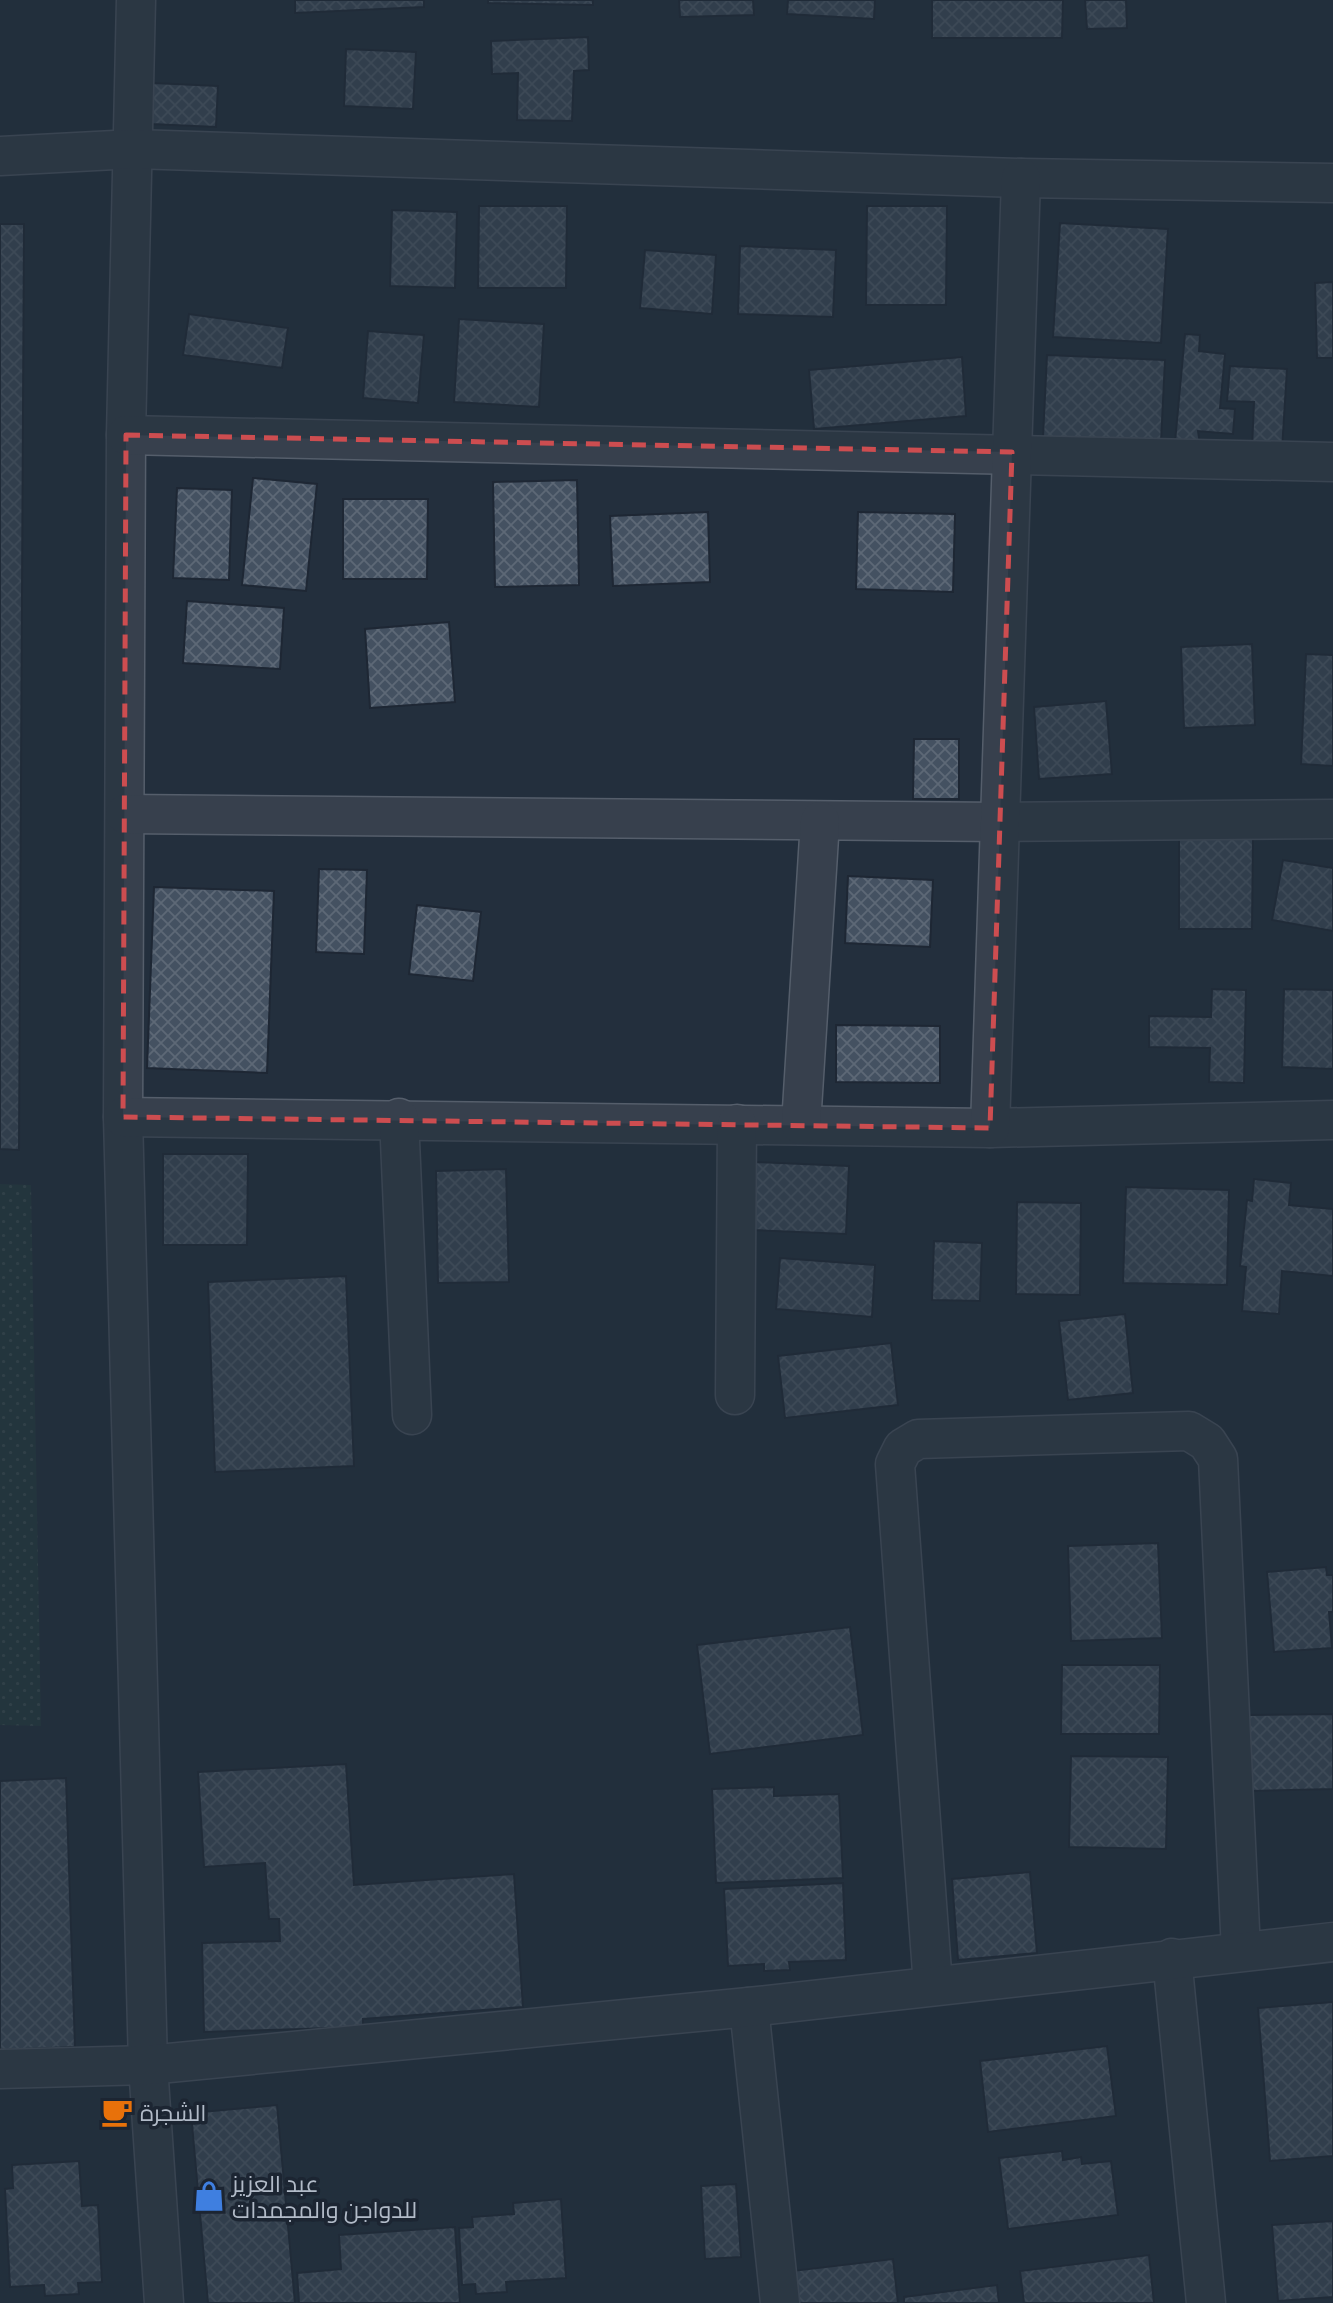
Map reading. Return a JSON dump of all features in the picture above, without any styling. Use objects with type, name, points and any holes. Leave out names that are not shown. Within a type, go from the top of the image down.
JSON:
[{"type":"street","points":[[136,0],[127,435],[123,1117],[148,2065],[164,2303]]},
{"type":"street","points":[[0,156],[134,149],[1021,178],[1333,183]]},
{"type":"street","points":[[990,1128],[1021,178]]},
{"type":"street","points":[[127,435],[1333,461]]},
{"type":"street","points":[[125,814],[1000,822],[1333,819]]},
{"type":"street","points":[[801,1125],[820,821]]},
{"type":"street","points":[[123,1117],[399,1118],[990,1128],[1333,1120]]},
{"type":"street","points":[[399,1118],[412,1415]]},
{"type":"street","points":[[735,1395],[737,1124]]},
{"type":"street","points":[[933,1986],[895,1464],[903,1448],[918,1439],[1189,1431],[1207,1442],[1218,1459],[1241,1951]]},
{"type":"street","points":[[0,2069],[148,2065],[749,2007],[1333,1942]]},
{"type":"street","points":[[1172,1958],[1206,2303]]},
{"type":"street","points":[[749,2007],[780,2303]]},
{"type":"highlighted area","points":[[126,435],[1012,452],[990,1128],[123,1117]]},
{"type":"green space","points":[[0,1184],[31,1185],[41,1726],[0,1725]]},
{"type":"building","points":[[295,0],[424,0],[424,7],[295,13]]},
{"type":"building","points":[[488,0],[593,0],[593,5],[488,3]]},
{"type":"building","points":[[679,0],[753,0],[754,15],[680,17]]},
{"type":"building","points":[[788,0],[875,0],[874,19],[787,14]]},
{"type":"building","points":[[932,0],[1063,0],[1062,38],[932,38]]},
{"type":"building","points":[[1085,0],[1126,0],[1127,28],[1087,29]]},
{"type":"building","points":[[588,37],[589,70],[574,71],[572,121],[517,120],[518,73],[492,74],[491,41]]},
{"type":"building","points":[[346,49],[416,52],[413,109],[344,106]]},
{"type":"building","points":[[153,83],[218,86],[216,127],[151,124]]},
{"type":"building","points":[[479,206],[567,206],[566,288],[478,288]]},
{"type":"building","points":[[867,206],[947,206],[946,305],[866,305]]},
{"type":"building","points":[[392,210],[457,212],[455,288],[390,286]]},
{"type":"building","points":[[1060,223],[1168,229],[1161,343],[1053,337]]},
{"type":"building","points":[[0,224],[24,224],[19,1150],[0,1149]]},
{"type":"building","points":[[740,246],[836,250],[833,317],[738,314]]},
{"type":"building","points":[[645,250],[716,255],[712,314],[640,308]]},
{"type":"building","points":[[1333,282],[1333,358],[1317,358],[1315,283]]},
{"type":"building","points":[[189,314],[288,328],[282,368],[183,355]]},
{"type":"building","points":[[459,319],[544,324],[539,407],[454,402]]},
{"type":"building","points":[[368,331],[424,335],[418,403],[363,398]]},
{"type":"building","points":[[1185,334],[1200,335],[1199,351],[1225,354],[1220,408],[1235,409],[1233,434],[1198,431],[1200,444],[1175,442]]},
{"type":"building","points":[[1047,355],[1165,360],[1161,442],[1043,437]]},
{"type":"building","points":[[962,357],[966,416],[814,429],[809,370]]},
{"type":"building","points":[[1230,366],[1287,369],[1282,450],[1252,448],[1254,402],[1227,401]]},
{"type":"building","points":[[253,478],[317,484],[306,591],[242,585]]},
{"type":"building","points":[[577,480],[579,585],[495,587],[493,482]]},
{"type":"building","points":[[177,488],[232,490],[229,580],[173,578]]},
{"type":"building","points":[[343,499],[428,499],[427,579],[343,579]]},
{"type":"building","points":[[708,512],[710,582],[613,586],[610,516]]},
{"type":"building","points":[[858,512],[955,514],[953,592],[856,589]]},
{"type":"building","points":[[187,601],[284,608],[280,669],[183,663]]},
{"type":"building","points":[[449,622],[455,702],[370,708],[365,629]]},
{"type":"building","points":[[1252,644],[1255,725],[1184,728],[1181,647]]},
{"type":"building","points":[[1306,654],[1333,655],[1333,766],[1301,764]]},
{"type":"building","points":[[1106,701],[1112,774],[1039,779],[1034,707]]},
{"type":"building","points":[[914,739],[959,739],[959,799],[913,799]]},
{"type":"building","points":[[1179,838],[1253,838],[1252,929],[1179,929]]},
{"type":"building","points":[[1283,860],[1333,868],[1333,931],[1272,920]]},
{"type":"building","points":[[319,869],[367,870],[364,954],[316,952]]},
{"type":"building","points":[[848,876],[933,880],[930,947],[845,943]]},
{"type":"building","points":[[154,887],[274,891],[267,1073],[147,1068]]},
{"type":"building","points":[[417,905],[481,912],[473,981],[409,974]]},
{"type":"building","points":[[1212,989],[1246,990],[1244,1083],[1209,1082],[1210,1048],[1149,1047],[1149,1016],[1211,1017]]},
{"type":"building","points":[[1284,989],[1333,990],[1333,1069],[1282,1067]]},
{"type":"building","points":[[836,1025],[940,1026],[940,1083],[836,1082]]},
{"type":"building","points":[[163,1154],[248,1154],[247,1245],[163,1245]]},
{"type":"building","points":[[756,1162],[849,1166],[846,1234],[753,1230]]},
{"type":"building","points":[[506,1169],[509,1282],[438,1283],[436,1171]]},
{"type":"building","points":[[1254,1179],[1291,1183],[1289,1205],[1333,1209],[1333,1276],[1282,1271],[1279,1314],[1242,1311],[1246,1267],[1240,1266],[1247,1200],[1252,1201]]},
{"type":"building","points":[[1126,1187],[1229,1190],[1227,1285],[1123,1283]]},
{"type":"building","points":[[1017,1202],[1081,1203],[1080,1295],[1016,1294]]},
{"type":"building","points":[[934,1241],[982,1243],[980,1301],[932,1300]]},
{"type":"building","points":[[780,1258],[875,1265],[872,1317],[776,1309]]},
{"type":"building","points":[[346,1276],[354,1466],[215,1472],[208,1282]]},
{"type":"building","points":[[1125,1314],[1133,1393],[1068,1400],[1059,1321]]},
{"type":"building","points":[[891,1343],[898,1405],[785,1418],[778,1356]]},
{"type":"building","points":[[1158,1543],[1162,1638],[1071,1641],[1068,1546]]},
{"type":"building","points":[[1326,1567],[1327,1575],[1333,1575],[1333,1612],[1329,1612],[1332,1648],[1274,1652],[1267,1572]]},
{"type":"building","points":[[850,1627],[863,1735],[710,1754],[697,1645]]},
{"type":"building","points":[[1062,1665],[1160,1665],[1159,1734],[1061,1734]]},
{"type":"building","points":[[1333,1714],[1333,1789],[1250,1791],[1249,1715]]},
{"type":"building","points":[[1071,1756],[1168,1757],[1166,1849],[1069,1847]]},
{"type":"building","points":[[346,1764],[354,1885],[514,1874],[523,2007],[363,2019],[363,2027],[204,2032],[202,1943],[280,1941],[279,1919],[269,1919],[265,1863],[204,1867],[198,1772]]},
{"type":"building","points":[[66,1778],[75,2047],[0,2050],[0,1781]]},
{"type":"building","points":[[774,1787],[774,1796],[839,1794],[843,1878],[716,1883],[712,1789]]},
{"type":"building","points":[[1030,1872],[1037,1953],[958,1960],[952,1879]]},
{"type":"building","points":[[843,1883],[846,1960],[789,1962],[790,1970],[764,1971],[764,1964],[728,1966],[724,1889]]},
{"type":"building","points":[[1333,2002],[1333,2156],[1270,2161],[1258,2008]]},
{"type":"building","points":[[1107,2046],[1116,2116],[988,2132],[980,2061]]},
{"type":"building","points":[[277,2105],[295,2303],[208,2303],[191,2113]]},
{"type":"building","points":[[1062,2151],[1063,2160],[1081,2157],[1082,2164],[1111,2161],[1118,2215],[1008,2229],[999,2158]]},
{"type":"building","points":[[79,2161],[82,2206],[98,2205],[102,2282],[78,2283],[79,2294],[45,2296],[44,2285],[10,2287],[5,2189],[13,2188],[12,2165]]},
{"type":"building","points":[[736,2184],[741,2257],[705,2259],[701,2186]]},
{"type":"building","points":[[561,2199],[566,2278],[506,2282],[507,2292],[476,2294],[475,2284],[462,2285],[459,2228],[473,2227],[472,2217],[514,2214],[513,2203]]},
{"type":"building","points":[[1333,2221],[1333,2297],[1278,2301],[1272,2225]]},
{"type":"building","points":[[455,2227],[460,2303],[299,2303],[297,2273],[341,2269],[339,2235]]},
{"type":"building","points":[[1149,2255],[1154,2303],[1024,2303],[1020,2271]]},
{"type":"building","points":[[893,2259],[898,2303],[796,2303],[792,2271]]},
{"type":"building","points":[[997,2285],[999,2303],[904,2303],[904,2297]]},
{"type":"place","name":"الشجرة","points":[[117,2112]]},
{"type":"place","name":"عبد العزيز للدواجن والمجمدات","points":[[209,2196]]}]
